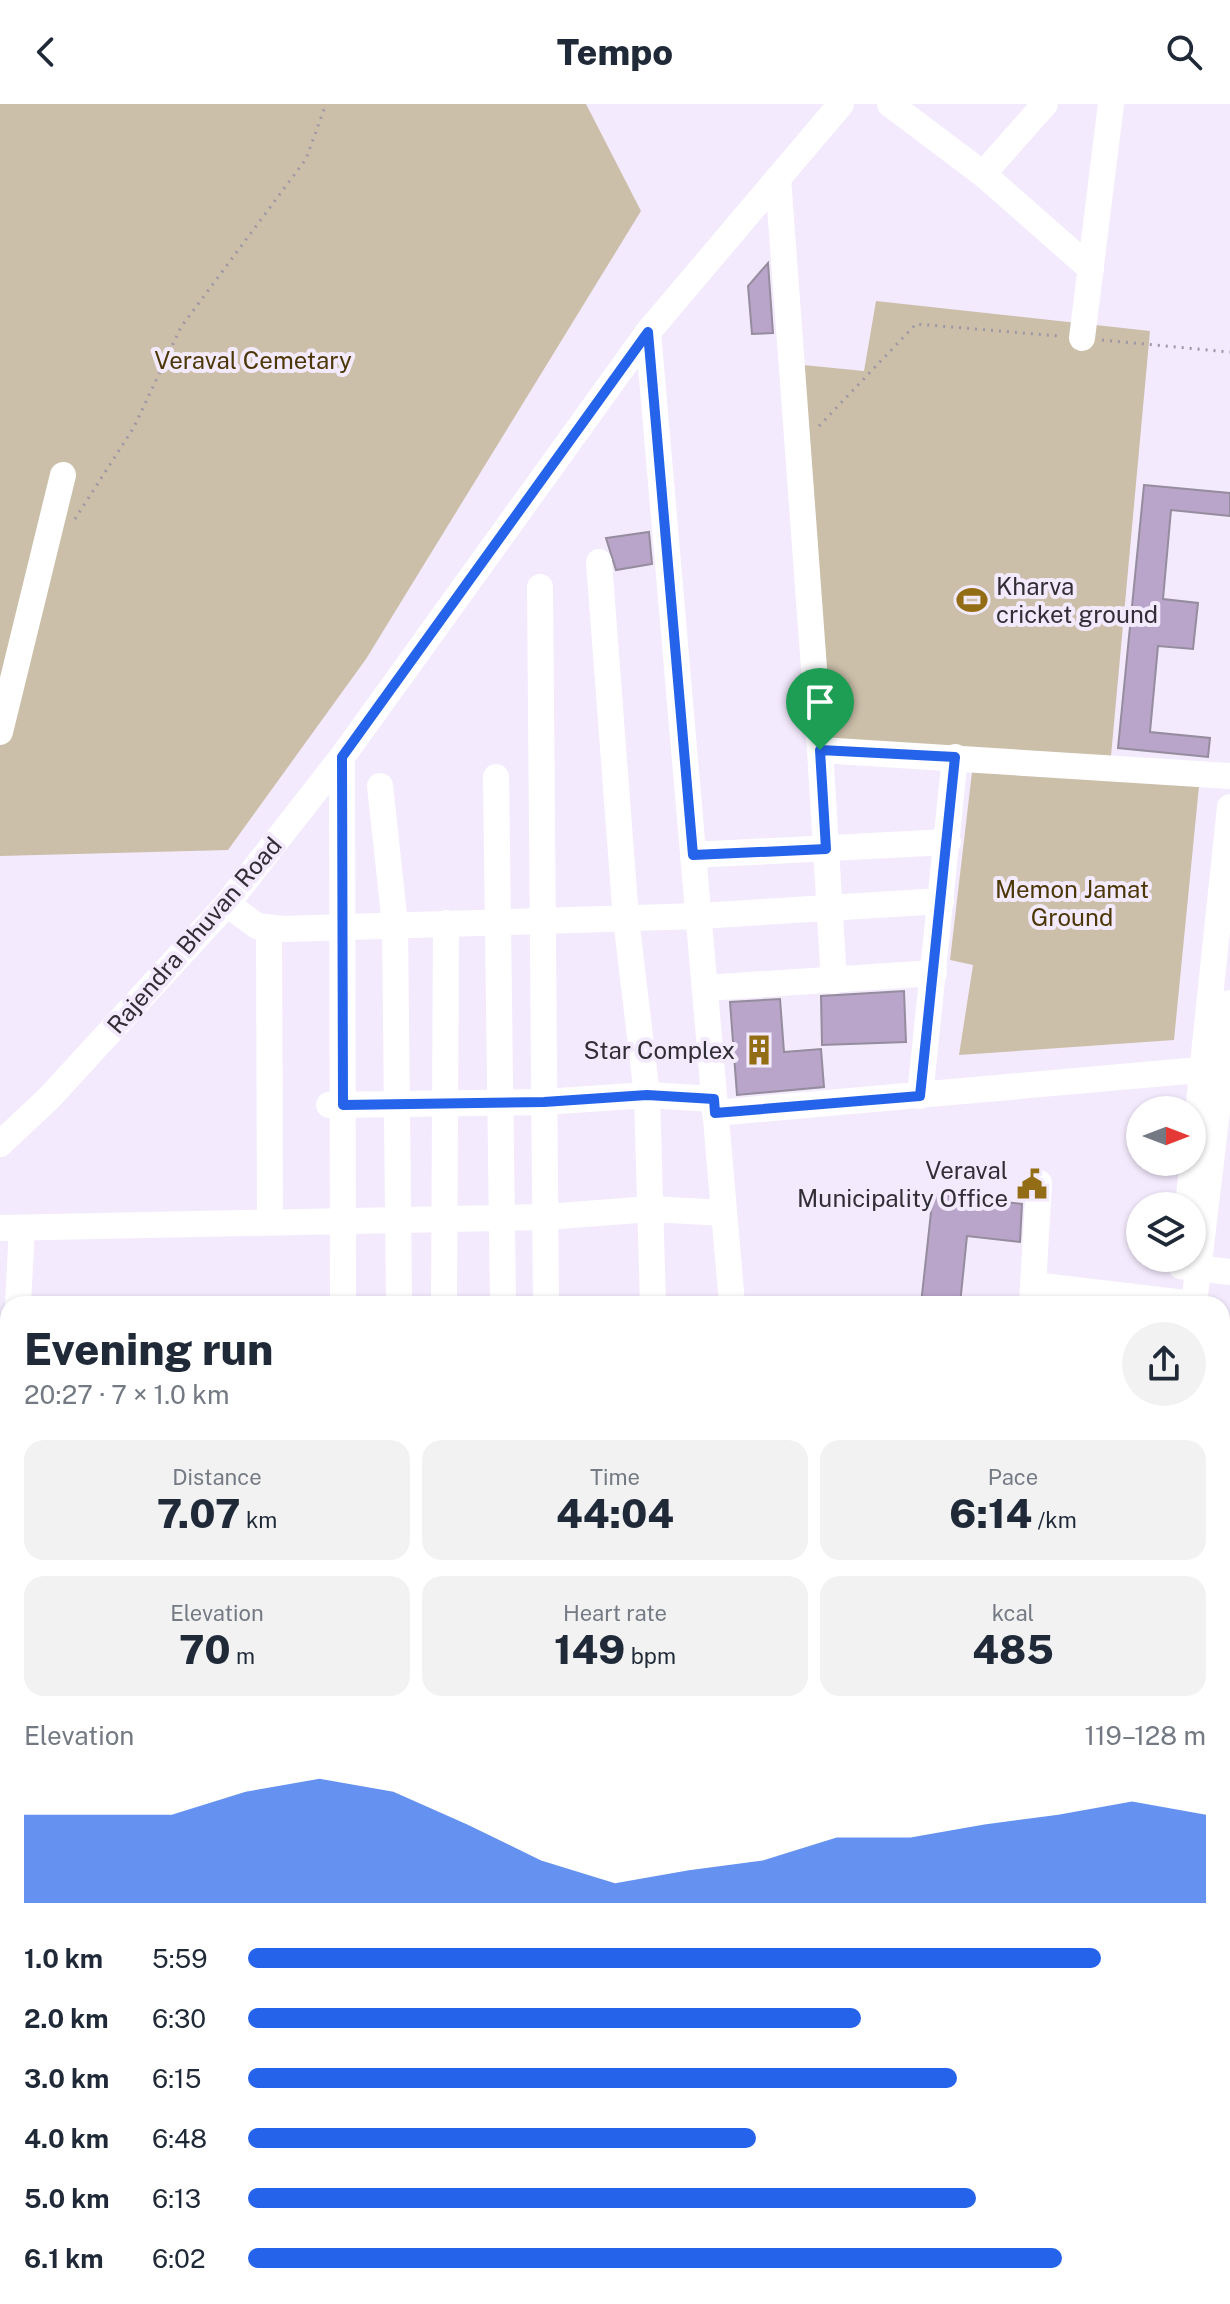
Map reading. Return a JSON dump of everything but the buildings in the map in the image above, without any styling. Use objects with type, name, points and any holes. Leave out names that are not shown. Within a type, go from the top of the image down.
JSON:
[{"type":"street","name":"Rajendra Bhuvan Road","points":[[0,1144],[50,1097],[227,904],[342,757],[648,332],[841,104]]},
{"type":"street","points":[[890,104],[983,174],[1091,269]]},
{"type":"street","points":[[983,174],[1045,104]]},
{"type":"street","points":[[1082,338],[1111,104]]},
{"type":"street","points":[[778,178],[834,981]]},
{"type":"street","points":[[648,332],[731,1296]]},
{"type":"street","points":[[0,732],[63,475]]},
{"type":"street","points":[[599,562],[626,919],[647,1095],[653,1296]]},
{"type":"street","points":[[540,587],[546,1296]]},
{"type":"street","points":[[820,750],[1230,776]]},
{"type":"street","points":[[342,757],[336,1105],[343,1221],[343,1296]]},
{"type":"street","points":[[920,1096],[955,757]]},
{"type":"street","points":[[496,777],[503,1296]]},
{"type":"street","points":[[380,786],[395,924],[399,1296]]},
{"type":"street","points":[[1196,1192],[1212,1069],[1230,807]]},
{"type":"street","points":[[693,855],[948,842]]},
{"type":"street","points":[[227,904],[247,920],[269,928],[626,919],[941,901]]},
{"type":"street","points":[[444,1296],[446,923]]},
{"type":"street","points":[[269,928],[270,1222]]},
{"type":"street","points":[[705,988],[934,973]]},
{"type":"street","points":[[1190,1192],[1212,1069],[1230,1003]]},
{"type":"street","points":[[336,1105],[544,1102],[647,1095],[715,1106],[920,1096],[1212,1069]]},
{"type":"street","points":[[1039,1183],[1033,1294],[1067,1296]]},
{"type":"street","points":[[17,1296],[11,1228],[546,1217],[651,1209],[724,1213]]},
{"type":"street","points":[[1206,1268],[1230,1272]]},
{"type":"street","points":[[1186,1296],[1187,1272]]},
{"type":"path","points":[[44,549],[70,528],[134,427],[181,327],[306,159],[326,104]]},
{"type":"path","points":[[797,450],[916,324],[1230,352]]},
{"type":"green space","name":"Veraval Cemetary","points":[[0,104],[586,104],[641,211],[366,659],[228,850],[0,856]]},
{"type":"green space","name":"Kharva cricket ground","points":[[876,301],[1150,331],[1111,756],[843,742],[833,738],[827,728],[803,365],[864,371]]},
{"type":"green space","name":"Memon Jamat Ground","points":[[972,772],[1199,786],[1174,1040],[959,1055],[973,965],[950,960]]},
{"type":"place","name":"Kharva cricket ground","points":[[972,600]]},
{"type":"place","name":"Star Complex","points":[[759,1050]]},
{"type":"place","name":"Veraval Municipality Office","points":[[1032,1184]]},
{"type":"route","points":[[648,332],[693,855],[826,849],[820,750],[955,757],[920,1096],[715,1113],[714,1099],[647,1095],[544,1102],[343,1105],[342,757],[648,332]]}]
